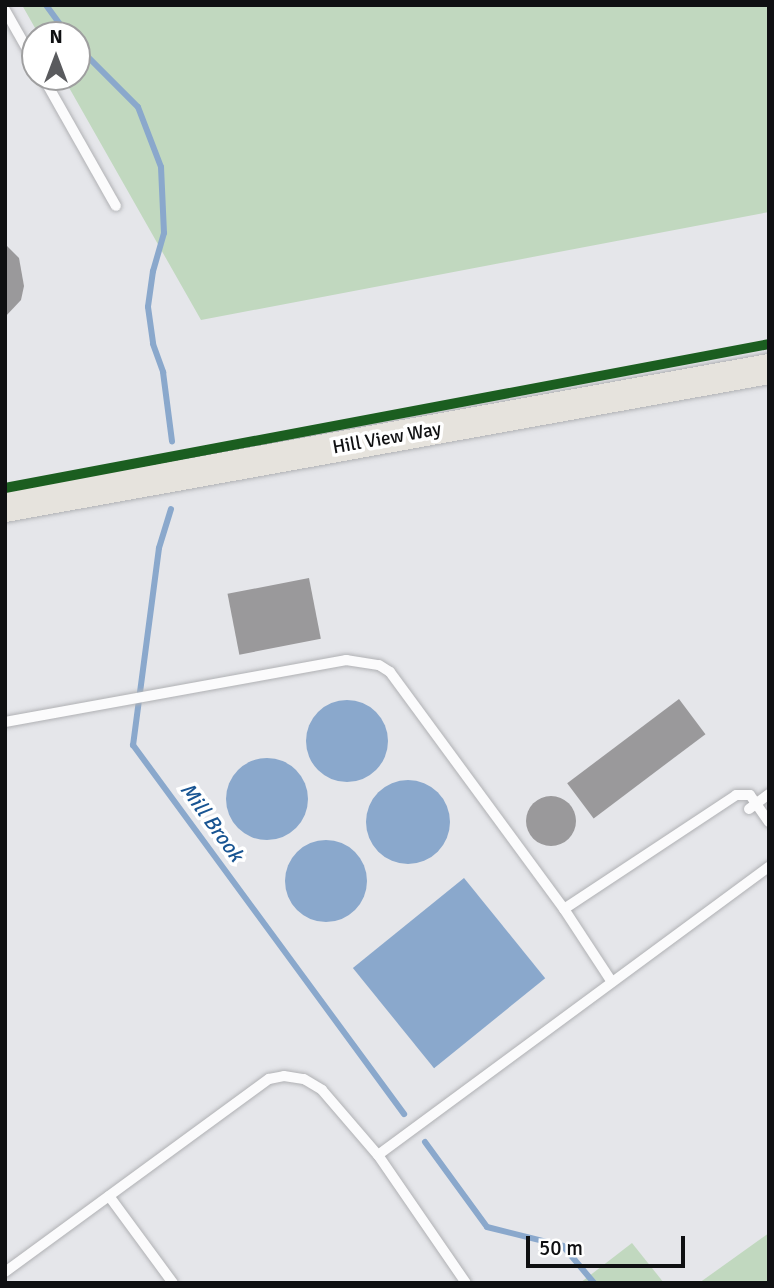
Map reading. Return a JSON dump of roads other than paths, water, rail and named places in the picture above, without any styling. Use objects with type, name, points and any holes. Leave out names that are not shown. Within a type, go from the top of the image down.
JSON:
[{"type":"main road","name":"Hill View Way","points":[[5,507],[769,369]]},
{"type":"lane","points":[[5,10],[21,38]]},
{"type":"lane","points":[[51,91],[116,206]]},
{"type":"lane","points":[[5,722],[346,660],[379,665],[390,672],[564,909],[612,982]]},
{"type":"lane","points":[[753,806],[769,794]]},
{"type":"lane","points":[[564,909],[736,795],[750,795],[753,806],[769,822]]},
{"type":"lane","points":[[378,1155],[769,867]]},
{"type":"lane","points":[[5,1272],[269,1079],[284,1076],[304,1079],[322,1090],[378,1155],[466,1283]]},
{"type":"lane","points":[[109,1196],[173,1283]]},
{"type":"water","points":[[339,700],[355,700],[370,707],[381,718],[388,733],[385,757],[376,770],[355,782],[339,782],[324,775],[313,764],[306,749],[306,733],[313,718],[324,707]]},
{"type":"water","points":[[259,758],[275,758],[290,765],[301,776],[308,791],[305,815],[296,828],[275,840],[259,840],[244,833],[233,822],[226,807],[226,791],[233,776],[244,765]]},
{"type":"water","points":[[408,780],[431,787],[443,799],[450,822],[443,845],[431,857],[408,864],[385,857],[373,845],[366,822],[373,799],[385,787]]},
{"type":"water","points":[[326,840],[342,843],[355,852],[364,865],[367,881],[364,897],[355,910],[342,919],[326,922],[310,919],[297,910],[288,897],[285,881],[288,865],[297,852],[310,843]]},
{"type":"water","points":[[464,878],[545,978],[434,1068],[353,968]]},
{"type":"waterway","name":"Mill Brook","points":[[46,5],[58,21]]},
{"type":"waterway","name":"Mill Brook","points":[[91,60],[138,107],[161,167],[164,233],[153,271],[148,307],[153,344],[163,372],[172,441]]},
{"type":"waterway","name":"Mill Brook","points":[[171,509],[159,548],[133,745],[404,1114]]},
{"type":"waterway","name":"Mill Brook","points":[[425,1142],[487,1227],[563,1246],[594,1283]]}]
